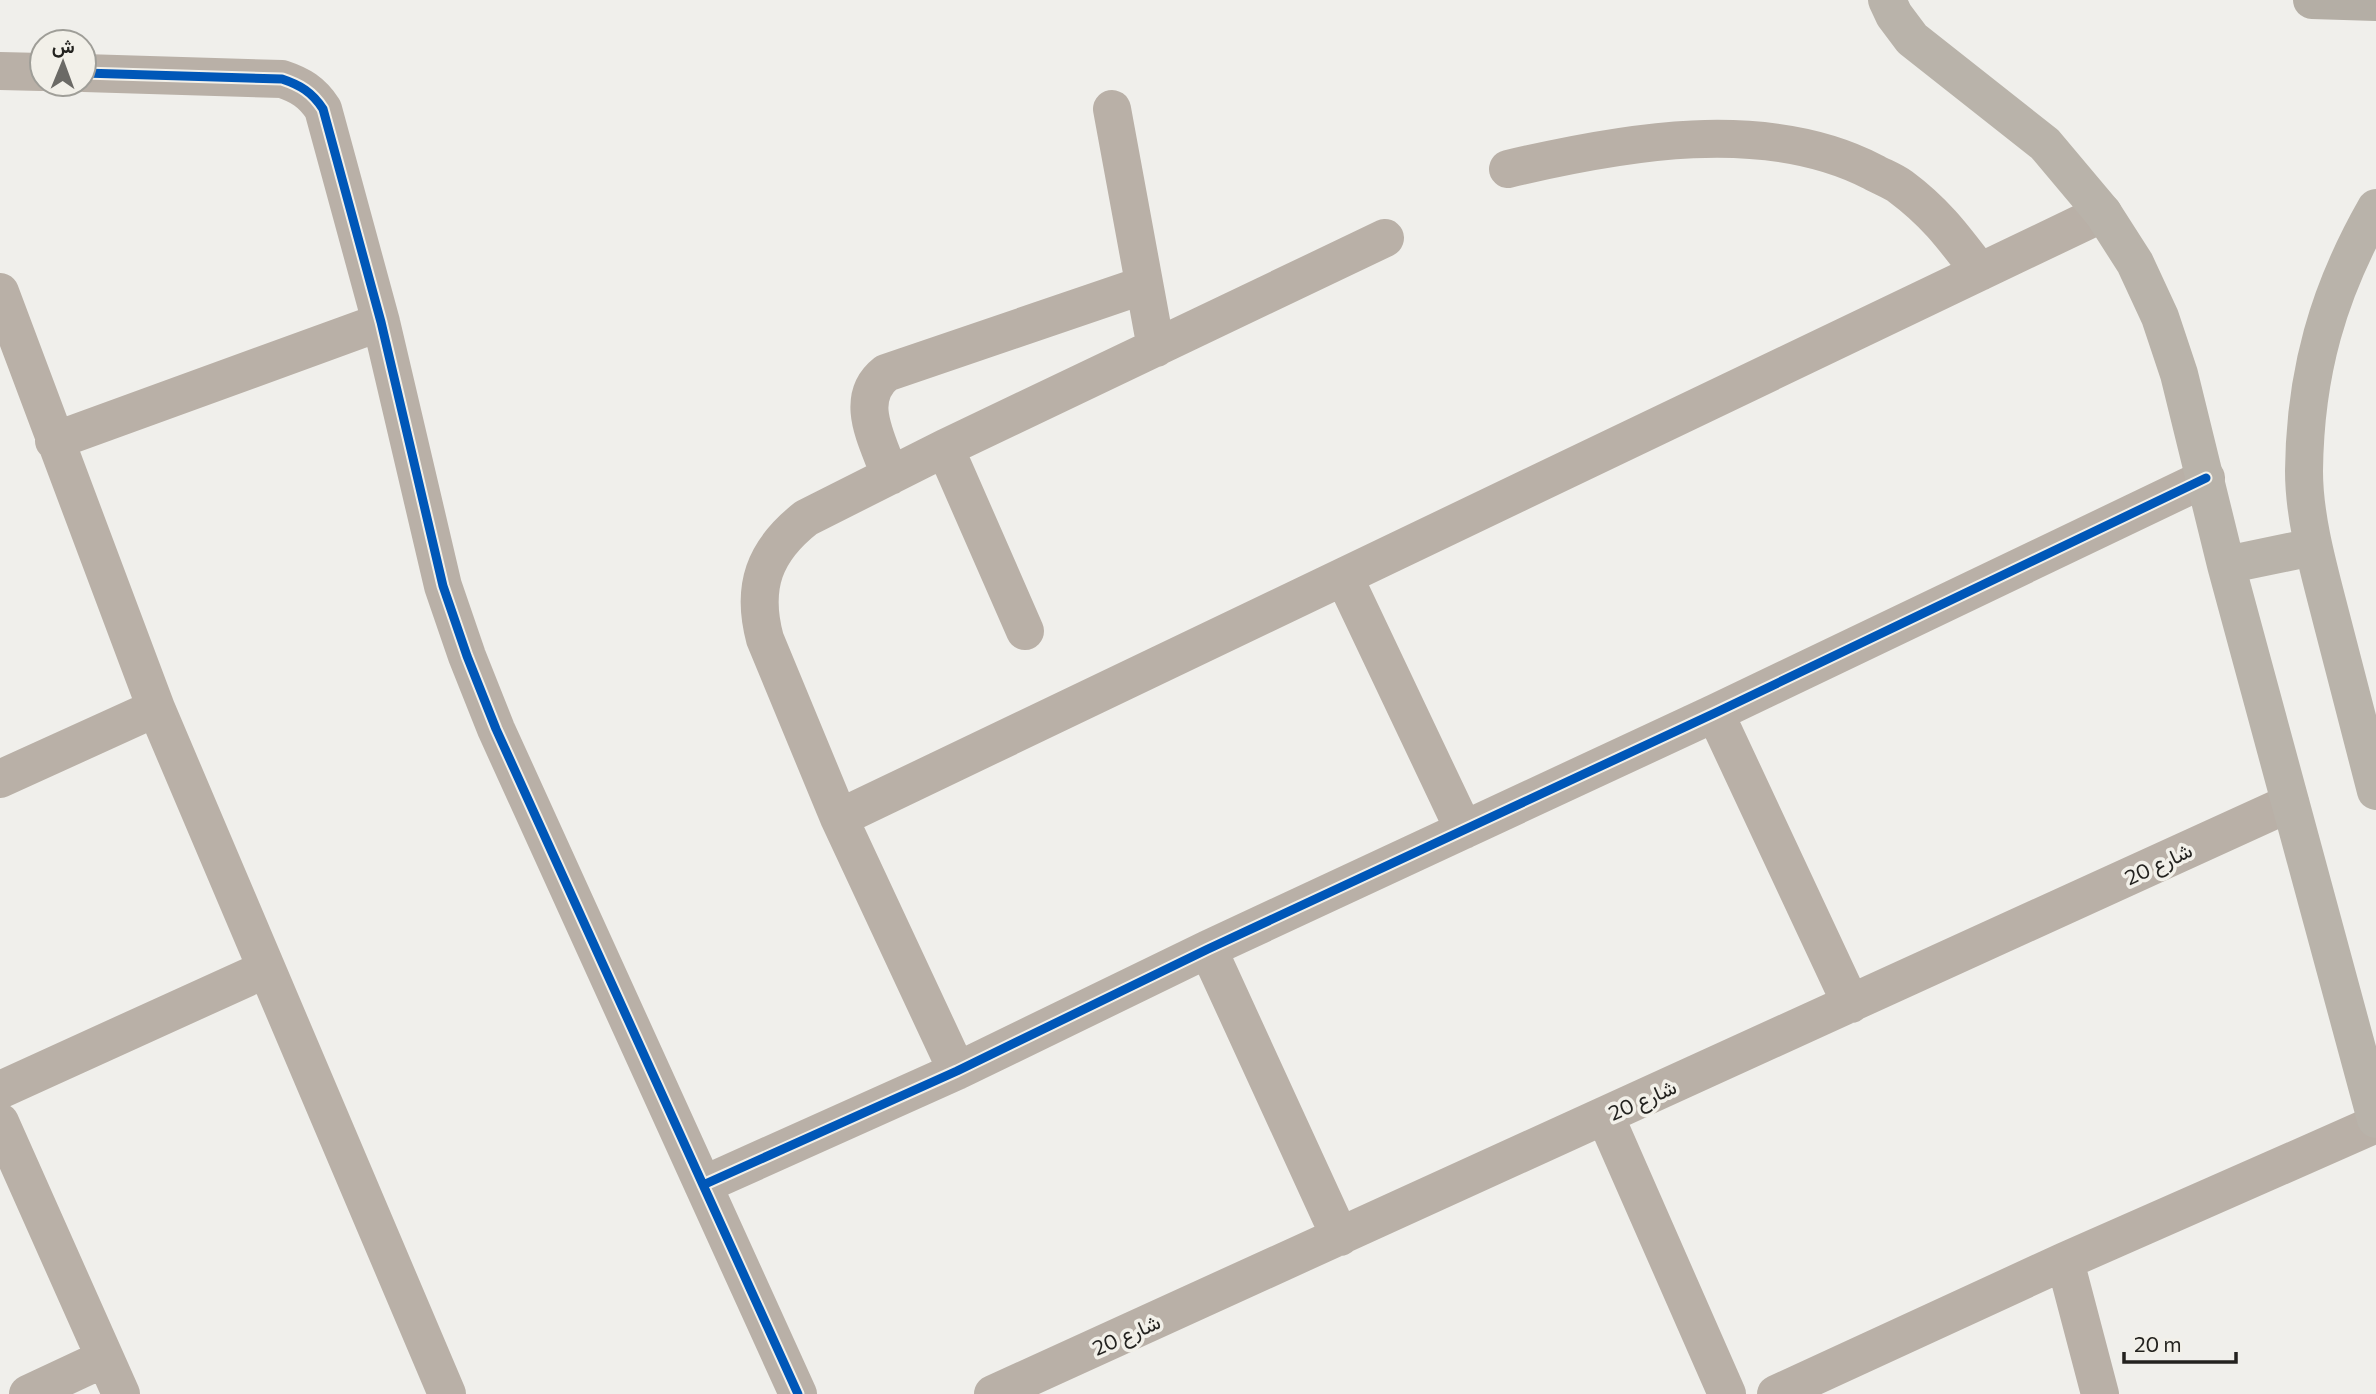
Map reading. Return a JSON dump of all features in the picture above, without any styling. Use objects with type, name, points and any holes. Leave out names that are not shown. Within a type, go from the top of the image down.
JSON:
[{"type":"highway","points":[[2312,0],[2376,2]]},
{"type":"main road","points":[[1887,0],[1894,15],[1912,39],[2045,144],[2103,213],[2135,263],[2160,317],[2179,374],[2226,565],[2376,1122]]},
{"type":"main road","points":[[2376,208],[2354,246],[2325,319],[2309,395],[2304,473],[2313,547],[2365,709],[2376,791]]},
{"type":"main road","points":[[2226,565],[2313,547]]},
{"type":"street","points":[[0,71],[28,72]]},
{"type":"street","points":[[98,73],[282,79],[306,89],[316,97],[323,109],[381,322],[443,586],[467,656],[496,729],[798,1394]]},
{"type":"street","points":[[1112,109],[1156,348]]},
{"type":"street","points":[[1508,169],[1575,153],[1678,141],[1736,139],[1795,145],[1849,160],[1899,186],[1940,219],[1980,272]]},
{"type":"street","points":[[839,818],[2103,213]]},
{"type":"street","points":[[957,1071],[839,818],[765,639],[759,617],[759,594],[764,571],[774,550],[788,532],[806,518],[945,448],[1385,238]]},
{"type":"street","points":[[890,476],[868,409],[873,387],[887,373],[1144,285]]},
{"type":"street","points":[[0,292],[156,708],[447,1394]]},
{"type":"street","points":[[54,441],[381,322]]},
{"type":"street","points":[[945,448],[1025,631]]},
{"type":"street","points":[[703,1185],[957,1071],[2206,478]]},
{"type":"street","points":[[1344,577],[1464,830]]},
{"type":"street","points":[[0,779],[156,708]]},
{"type":"street","points":[[1715,713],[1851,1004]]},
{"type":"street","name":"شارع 20","points":[[993,1394],[2290,803]]},
{"type":"street","points":[[1208,950],[1340,1237]]},
{"type":"street","points":[[0,1090],[266,969]]},
{"type":"street","points":[[1605,1116],[1727,1394]]},
{"type":"street","points":[[0,1122],[121,1394]]},
{"type":"street","points":[[1776,1394],[2064,1261],[2376,1122]]},
{"type":"street","points":[[2064,1261],[2100,1394]]},
{"type":"street","points":[[28,1394],[105,1359]]},
{"type":"cycle path","points":[[98,73],[282,79],[305,90],[323,109],[381,322],[443,586],[467,656],[496,729],[798,1394]]},
{"type":"cycle path","points":[[703,1185],[957,1071],[1208,949],[1715,713],[2206,478]]}]
